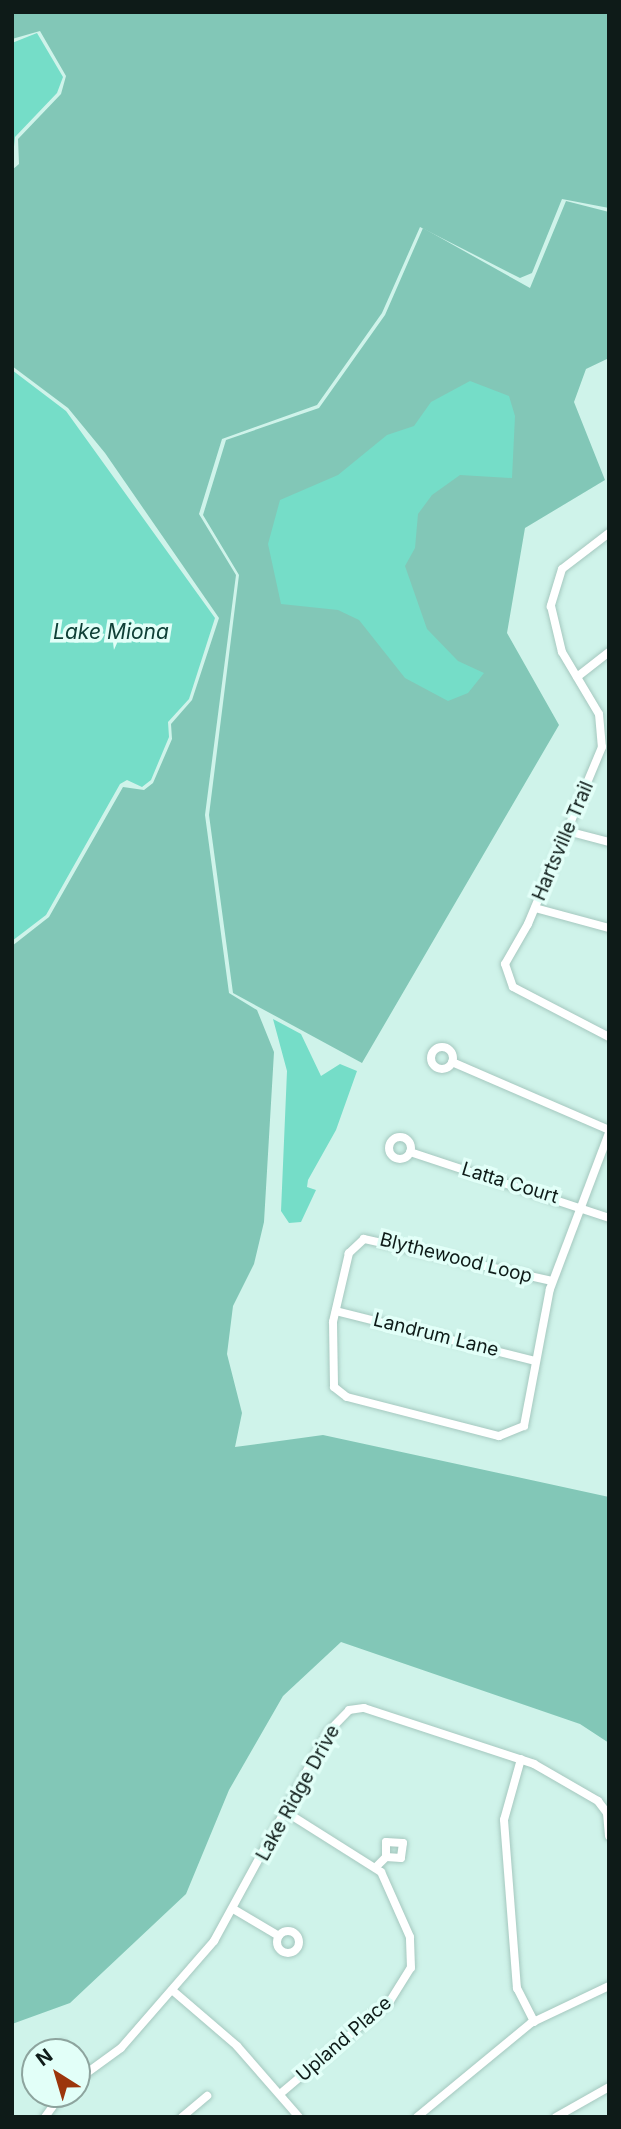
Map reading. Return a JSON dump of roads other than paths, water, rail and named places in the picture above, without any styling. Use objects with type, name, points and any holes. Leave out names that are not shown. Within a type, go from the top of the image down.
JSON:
[{"type":"street","name":"Hartsville Trail","points":[[609,533],[569,559],[552,593],[557,638],[599,714],[605,748],[535,908],[507,956],[508,980],[609,1037]]},
{"type":"street","points":[[577,677],[609,652]]},
{"type":"street","points":[[567,831],[609,842]]},
{"type":"street","points":[[535,908],[609,928]]},
{"type":"street","points":[[452,1062],[609,1131]]},
{"type":"street","name":"Blythewood Loop","points":[[552,1281],[370,1237],[349,1254],[336,1311],[330,1371],[340,1393],[485,1433],[508,1436],[524,1426],[552,1281],[609,1131]]},
{"type":"street","name":"Latta Court","points":[[410,1152],[609,1217]]},
{"type":"street","name":"Landrum Lane","points":[[336,1311],[536,1361]]},
{"type":"street","name":"Lake Ridge Drive","points":[[91,2069],[121,2048],[172,1990],[235,1910],[328,1732],[349,1710],[364,1708],[520,1759],[597,1801],[607,1813],[609,1836]]},
{"type":"street","points":[[520,1759],[504,1820],[517,1989],[534,2022]]},
{"type":"street","points":[[286,1812],[376,1867],[386,1857]]},
{"type":"street","name":"Upland Place","points":[[280,2094],[407,1981],[410,1937],[376,1867]]},
{"type":"street","points":[[235,1910],[279,1936]]},
{"type":"street","points":[[417,2117],[534,2022],[609,1986]]},
{"type":"street","points":[[172,1990],[280,2094],[299,2117]]},
{"type":"street","points":[[556,2117],[609,2087]]},
{"type":"street","points":[[182,2117],[207,2096]]},
{"type":"water","points":[[37,33],[63,77],[57,93],[15,137],[12,166],[12,43]]},
{"type":"water","name":"Lake Miona","points":[[12,370],[66,411],[215,618],[189,699],[168,722],[169,737],[151,780],[142,787],[127,780],[120,784],[46,915],[12,941]]},
{"type":"water","points":[[470,381],[509,396],[515,416],[512,478],[460,475],[432,495],[418,514],[415,548],[405,566],[427,629],[458,661],[484,673],[468,693],[448,701],[405,678],[359,620],[338,610],[281,604],[268,544],[280,500],[338,475],[387,435],[414,426],[431,402]]},
{"type":"water","points":[[273,1019],[301,1034],[321,1076],[340,1064],[357,1071],[336,1130],[308,1180],[307,1187],[316,1190],[301,1222],[289,1223],[281,1211],[287,1071]]}]
